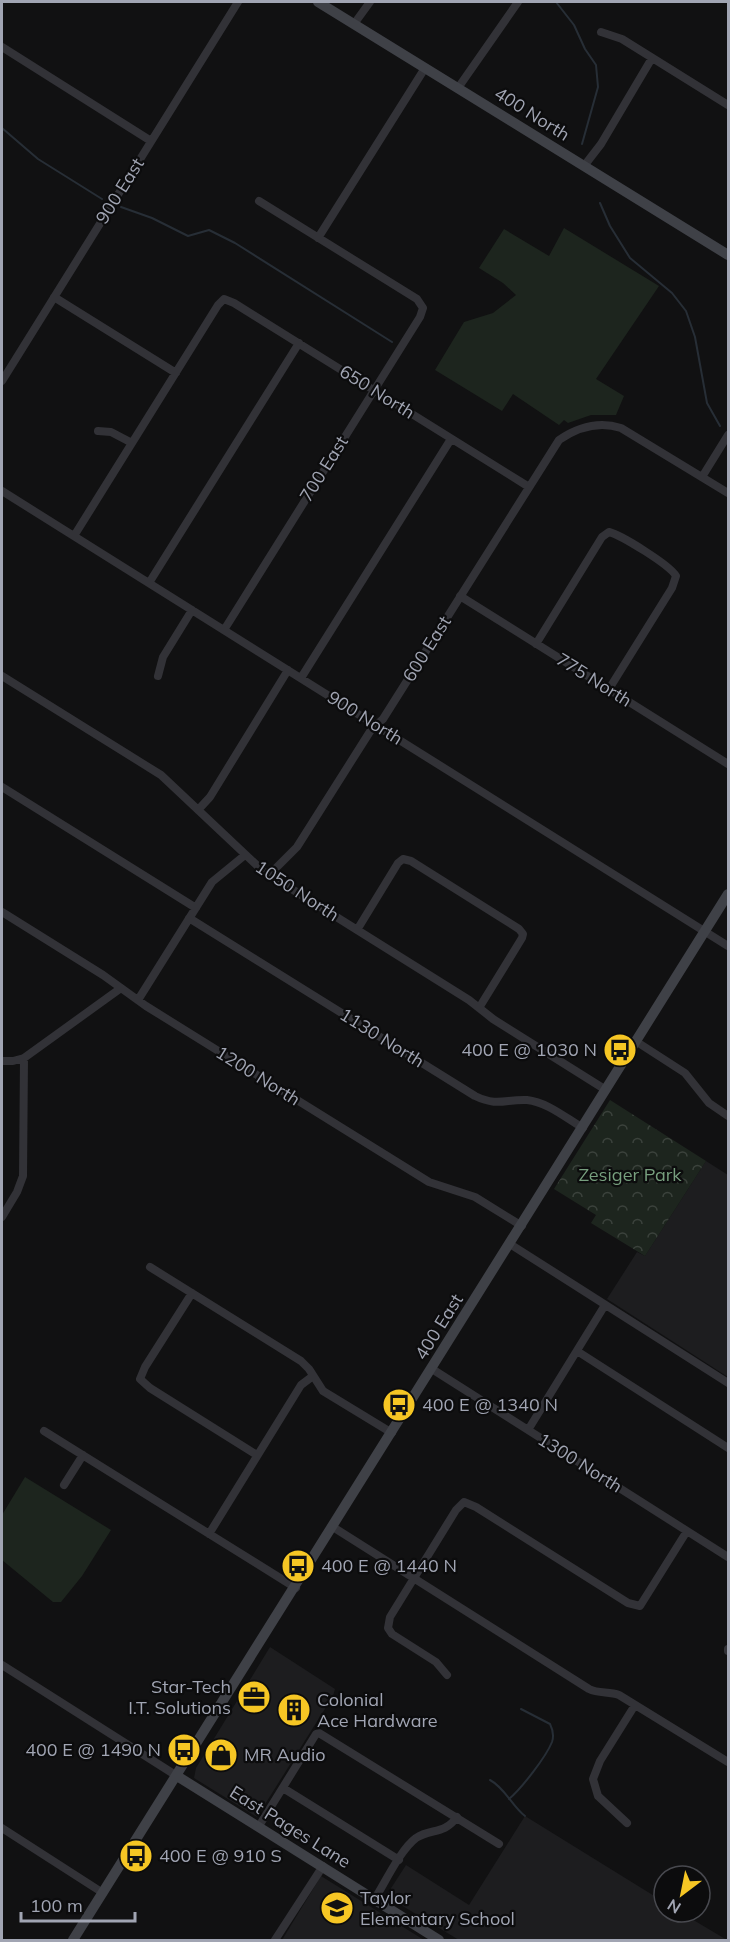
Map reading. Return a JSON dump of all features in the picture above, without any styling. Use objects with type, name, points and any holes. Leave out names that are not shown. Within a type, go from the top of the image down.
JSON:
[{"type":"main road","name":"400 North","points":[[318,2],[729,255]]},
{"type":"main road","name":"400 East","points":[[73,1941],[729,894]]},
{"type":"main road","name":"East Pages Lane","points":[[177,1776],[439,1941]]},
{"type":"street","name":"900 East","points":[[2,381],[238,2]]},
{"type":"street","points":[[354,24],[369,2]]},
{"type":"street","points":[[458,88],[518,2]]},
{"type":"street","points":[[602,32],[622,39],[729,105]]},
{"type":"street","points":[[2,47],[151,141]]},
{"type":"street","points":[[584,166],[601,144],[652,58]]},
{"type":"street","points":[[259,201],[318,238],[425,68]]},
{"type":"street","name":"700 East","points":[[224,630],[420,317],[423,308],[417,299],[318,238]]},
{"type":"street","points":[[54,297],[176,373],[74,536]]},
{"type":"street","name":"650 North","points":[[176,373],[224,299],[299,343],[528,487]]},
{"type":"street","points":[[148,583],[299,343]]},
{"type":"street","name":"600 East","points":[[269,875],[297,847],[371,730],[383,719],[559,440],[587,427],[604,424],[621,428],[702,477]]},
{"type":"street","points":[[98,431],[111,432],[132,443]]},
{"type":"street","points":[[729,435],[702,477],[729,494]]},
{"type":"street","points":[[301,678],[451,438]]},
{"type":"street","name":"900 North","points":[[2,491],[729,946]]},
{"type":"street","points":[[536,644],[602,537],[609,532],[618,535],[667,566],[676,576],[672,588],[609,689]]},
{"type":"street","name":"775 North","points":[[460,596],[729,764]]},
{"type":"street","points":[[158,676],[163,657],[192,610]]},
{"type":"street","points":[[198,810],[210,797],[288,670]]},
{"type":"street","name":"1050 North","points":[[2,676],[161,775],[269,875],[606,1090]]},
{"type":"street","points":[[2,787],[196,908]]},
{"type":"street","points":[[138,1000],[216,878],[245,855]]},
{"type":"street","points":[[357,930],[398,863],[403,859],[411,861],[521,930],[522,940],[479,1008]]},
{"type":"street","name":"1200 North","points":[[2,912],[429,1182],[475,1197],[522,1226]]},
{"type":"street","name":"1130 North","points":[[189,918],[475,1096],[498,1103],[518,1100],[536,1102],[551,1108],[583,1128]]},
{"type":"street","points":[[2,1061],[24,1058],[121,988]]},
{"type":"street","points":[[636,1042],[685,1073],[709,1103],[729,1116]]},
{"type":"street","points":[[2,1217],[17,1192],[23,1176],[24,1058]]},
{"type":"street","points":[[510,1244],[729,1383]]},
{"type":"street","points":[[150,1267],[301,1361],[323,1391],[392,1433]]},
{"type":"street","points":[[192,1293],[145,1367],[140,1379],[150,1388],[257,1455]]},
{"type":"street","points":[[528,1430],[605,1305]]},
{"type":"street","points":[[577,1351],[729,1448]]},
{"type":"street","name":"1300 North","points":[[432,1369],[729,1557]]},
{"type":"street","points":[[208,1534],[301,1385],[313,1376]]},
{"type":"street","points":[[44,1431],[296,1588]]},
{"type":"street","points":[[64,1485],[83,1455]]},
{"type":"street","points":[[447,1675],[436,1662],[394,1636],[388,1628],[390,1617],[456,1510],[464,1502],[476,1507],[628,1604],[640,1606],[687,1531]]},
{"type":"street","points":[[333,1527],[589,1689],[600,1693],[615,1694],[729,1762]]},
{"type":"street","name":"East Pages Lane","points":[[2,1665],[177,1776]]},
{"type":"street","points":[[627,1823],[598,1796],[593,1779],[600,1761],[635,1705]]},
{"type":"street","points":[[259,1826],[316,1734],[323,1733],[499,1844]]},
{"type":"street","points":[[283,1788],[399,1860]]},
{"type":"street","points":[[374,1900],[416,1838],[426,1833],[443,1830],[457,1817]]},
{"type":"street","points":[[2,1828],[103,1893]]},
{"type":"street","points":[[275,1941],[323,1866]]},
{"type":"shaded area","points":[[706,1161],[728,1175],[728,1377],[607,1299],[637,1252],[645,1256]]},
{"type":"shaded area","points":[[270,1647],[335,1689],[333,1696],[257,1817],[194,1778],[196,1768]]},
{"type":"shaded area","points":[[525,1816],[652,1895],[652,1924],[700,1924],[727,1940],[459,1940],[386,1896],[406,1865],[469,1905]]},
{"type":"shaded area","name":"Taylor Elementary School","points":[[321,1876],[424,1940],[282,1940]]},
{"type":"green space","points":[[564,228],[659,286],[596,379],[624,396],[616,415],[591,415],[568,423],[564,420],[559,425],[513,394],[502,411],[435,370],[464,322],[493,313],[516,295],[503,283],[479,268],[504,229],[549,256]]},
{"type":"green space","name":"Zesiger Park","points":[[610,1100],[706,1161],[645,1256],[591,1223],[596,1215],[554,1189]]},
{"type":"green space","points":[[25,1477],[111,1530],[82,1576],[61,1602],[53,1602],[2,1560],[2,1515]]},
{"type":"waterway","points":[[556,2],[574,25],[585,49],[596,65],[598,87],[582,144]]},
{"type":"waterway","points":[[2,128],[38,159],[102,199]]},
{"type":"waterway","points":[[600,203],[610,226],[630,258],[672,293],[686,311],[695,337],[707,403],[720,426]]},
{"type":"waterway","points":[[121,207],[152,218],[188,236],[209,230],[235,243],[392,342]]},
{"type":"waterway","points":[[509,1799],[539,1764],[553,1738],[550,1724],[521,1709]]},
{"type":"waterway","points":[[490,1780],[525,1816]]},
{"type":"place","name":"400 E @ 1030 N","points":[[620,1050]]},
{"type":"place","name":"400 E @ 1340 N","points":[[399,1405]]},
{"type":"place","name":"400 E @ 1440 N","points":[[298,1566]]},
{"type":"place","name":"Star-Tech I.T. Solutions","points":[[254,1697]]},
{"type":"place","name":"Colonial Ace Hardware","points":[[294,1710]]},
{"type":"place","name":"400 E @ 1490 N","points":[[184,1750]]},
{"type":"place","name":"MR Audio","points":[[221,1755]]},
{"type":"place","name":"400 E @ 910 S","points":[[136,1856]]},
{"type":"place","name":"Taylor Elementary School","points":[[337,1908]]}]
